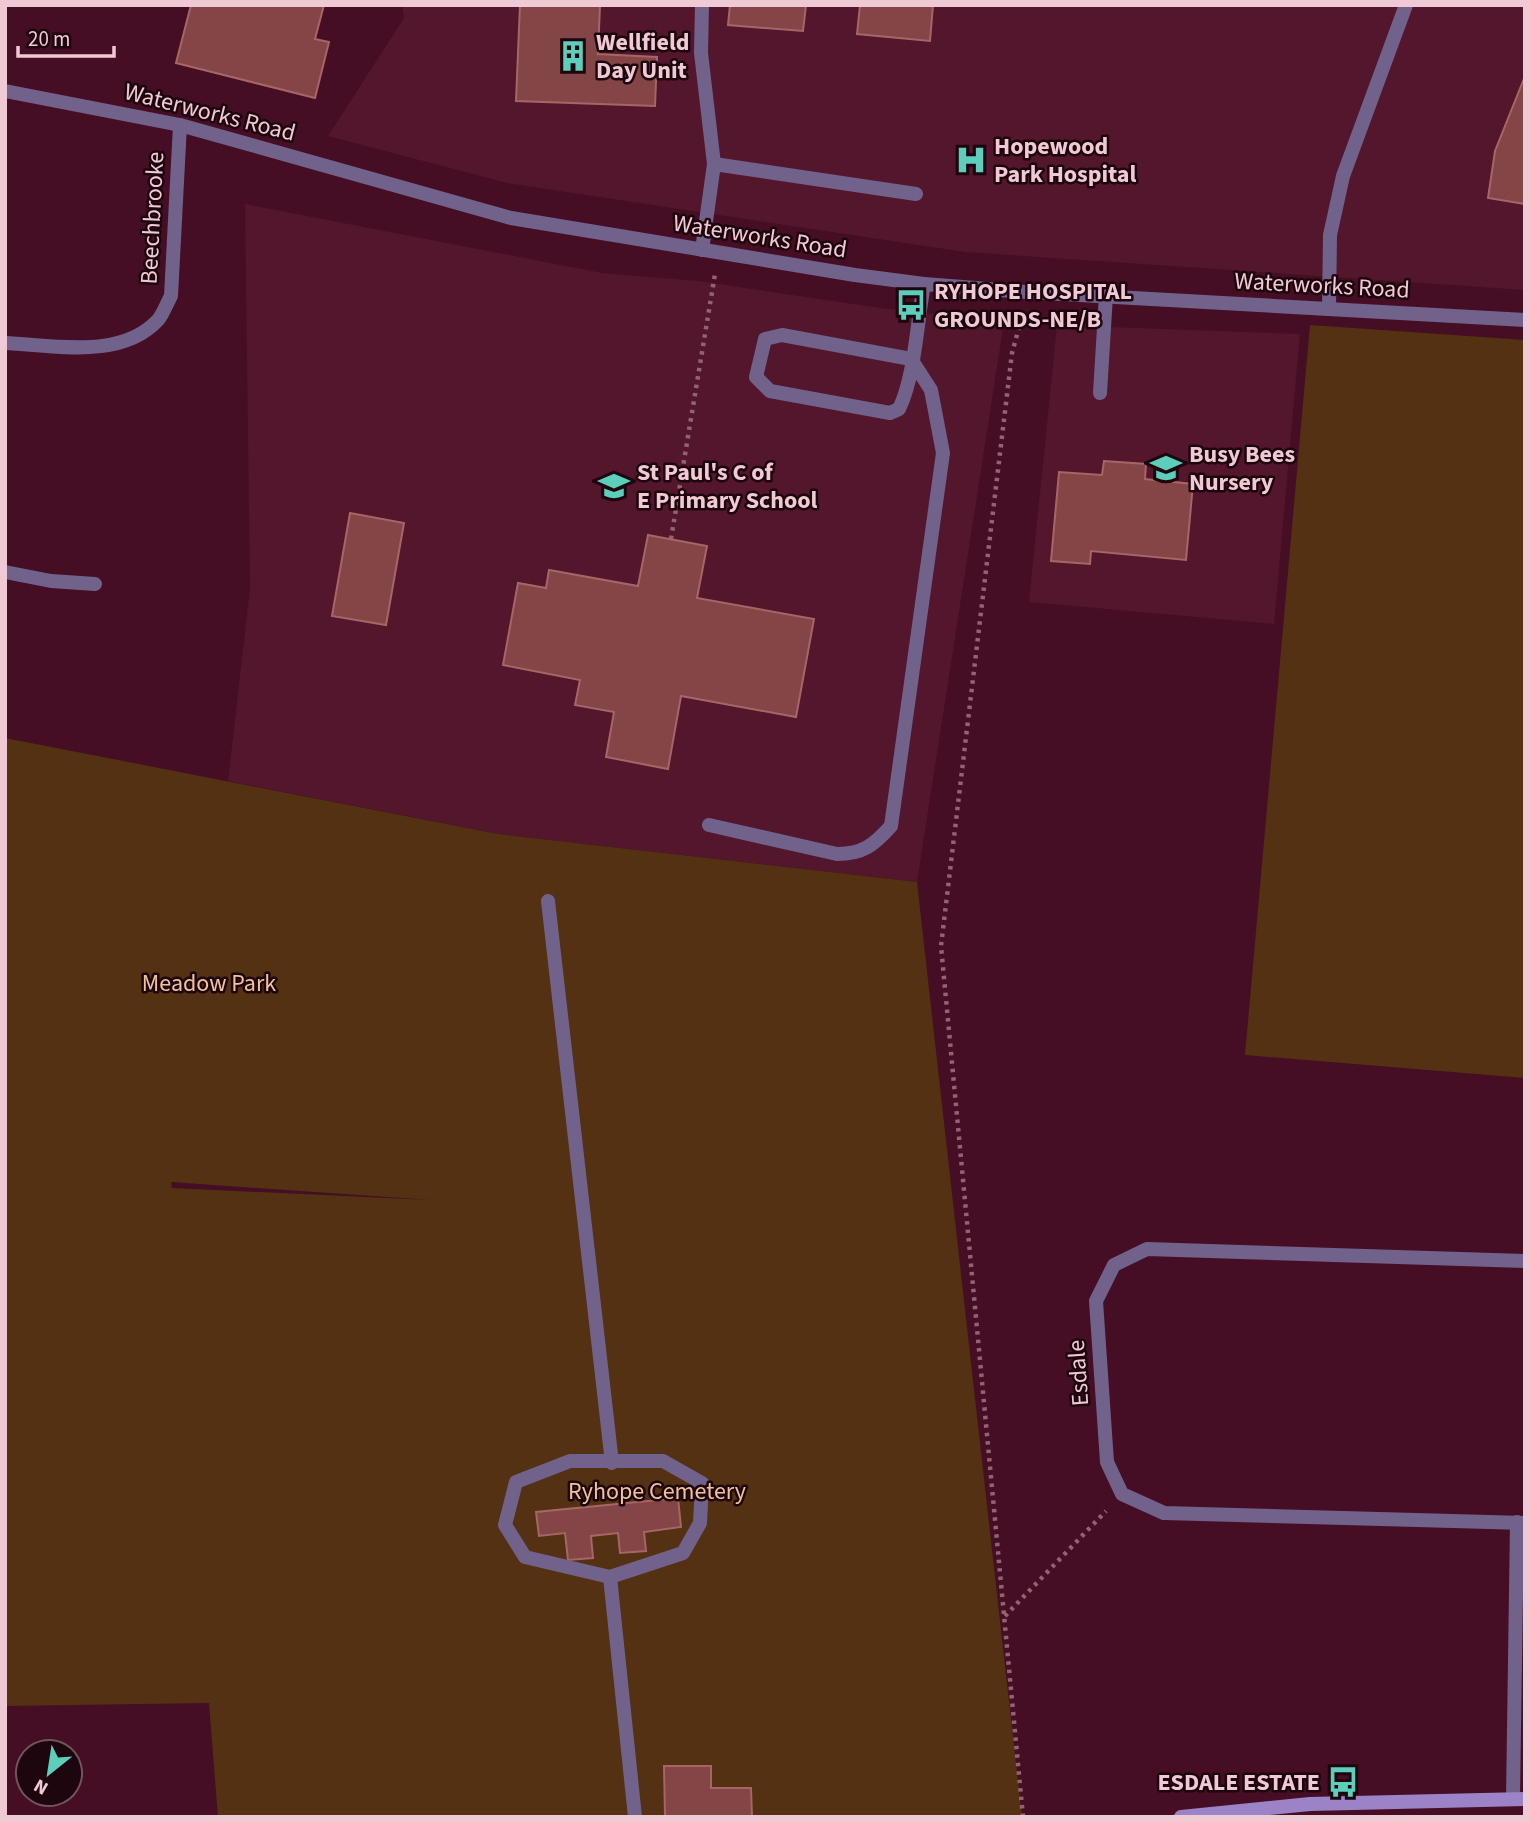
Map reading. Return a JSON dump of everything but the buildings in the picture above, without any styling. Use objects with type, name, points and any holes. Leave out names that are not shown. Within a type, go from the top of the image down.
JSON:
[{"type":"street","points":[[702,5],[701,53],[714,164],[702,250]]},
{"type":"street","points":[[1329,308],[1331,235],[1343,176],[1406,5]]},
{"type":"street","name":"Waterworks Road","points":[[5,90],[180,125],[511,218],[923,284],[1525,320]]},
{"type":"street","name":"Beechbrooke","points":[[5,343],[88,347],[121,344],[159,319],[171,296],[180,125]]},
{"type":"street","points":[[714,164],[916,194]]},
{"type":"street","points":[[709,825],[837,853],[856,854],[877,843],[891,826],[943,453],[931,390],[911,359],[782,335],[765,339],[756,377],[770,391],[890,413],[899,409],[904,400],[911,359],[923,284]]},
{"type":"street","points":[[1100,393],[1106,295]]},
{"type":"street","points":[[5,572],[51,582],[94,584]]},
{"type":"street","points":[[548,901],[612,1463]]},
{"type":"street","name":"Esdale","points":[[1122,1494],[1107,1462],[1096,1301],[1114,1265],[1147,1249],[1525,1261]]},
{"type":"street","points":[[570,1461],[663,1461],[702,1483],[700,1523],[683,1553],[610,1577],[525,1557],[505,1525],[516,1482],[570,1461]]},
{"type":"street","points":[[1122,1494],[1164,1513],[1521,1522],[1519,1799],[1181,1817]]},
{"type":"street","points":[[610,1577],[635,1817]]},
{"type":"path","points":[[671,539],[719,253]]},
{"type":"path","points":[[1023,1817],[941,946],[1012,353],[1020,330],[1026,292]]},
{"type":"path","points":[[1005,1616],[1122,1494]]},
{"type":"shaded area","name":"Hopewood Park Hospital","points":[[402,5],[1525,5],[1525,290],[965,252],[507,183],[328,136],[404,18]]},
{"type":"shaded area","name":"St Paul's C of E Primary School","points":[[245,204],[602,273],[699,281],[880,308],[1004,322],[917,882],[498,834],[228,781],[250,589]]},
{"type":"shaded area","name":"Busy Bees Nursery","points":[[1057,325],[1300,334],[1274,624],[1029,602]]},
{"type":"green space","points":[[1310,325],[1525,340],[1525,1078],[1245,1055]]},
{"type":"green space","name":"Ryhope Cemetery","points":[[5,738],[498,834],[917,882],[1022,1817],[218,1817],[209,1703],[5,1706]],"holes":[[[171,1182],[431,1200],[172,1188]]]},
{"type":"place","name":"Wellfield Day Unit","points":[[573,56]]},
{"type":"place","name":"Hopewood Park Hospital","points":[[971,160]]},
{"type":"place","name":"RYHOPE HOSPITAL GROUNDS-NE/B","points":[[911,305]]},
{"type":"place","name":"Busy Bees Nursery","points":[[1166,468]]},
{"type":"place","name":"St Paul's C of E Primary School","points":[[614,486]]},
{"type":"place","name":"ESDALE ESTATE","points":[[1343,1782]]},
{"type":"park label","name":"Meadow Park","points":[[209,983]]}]
